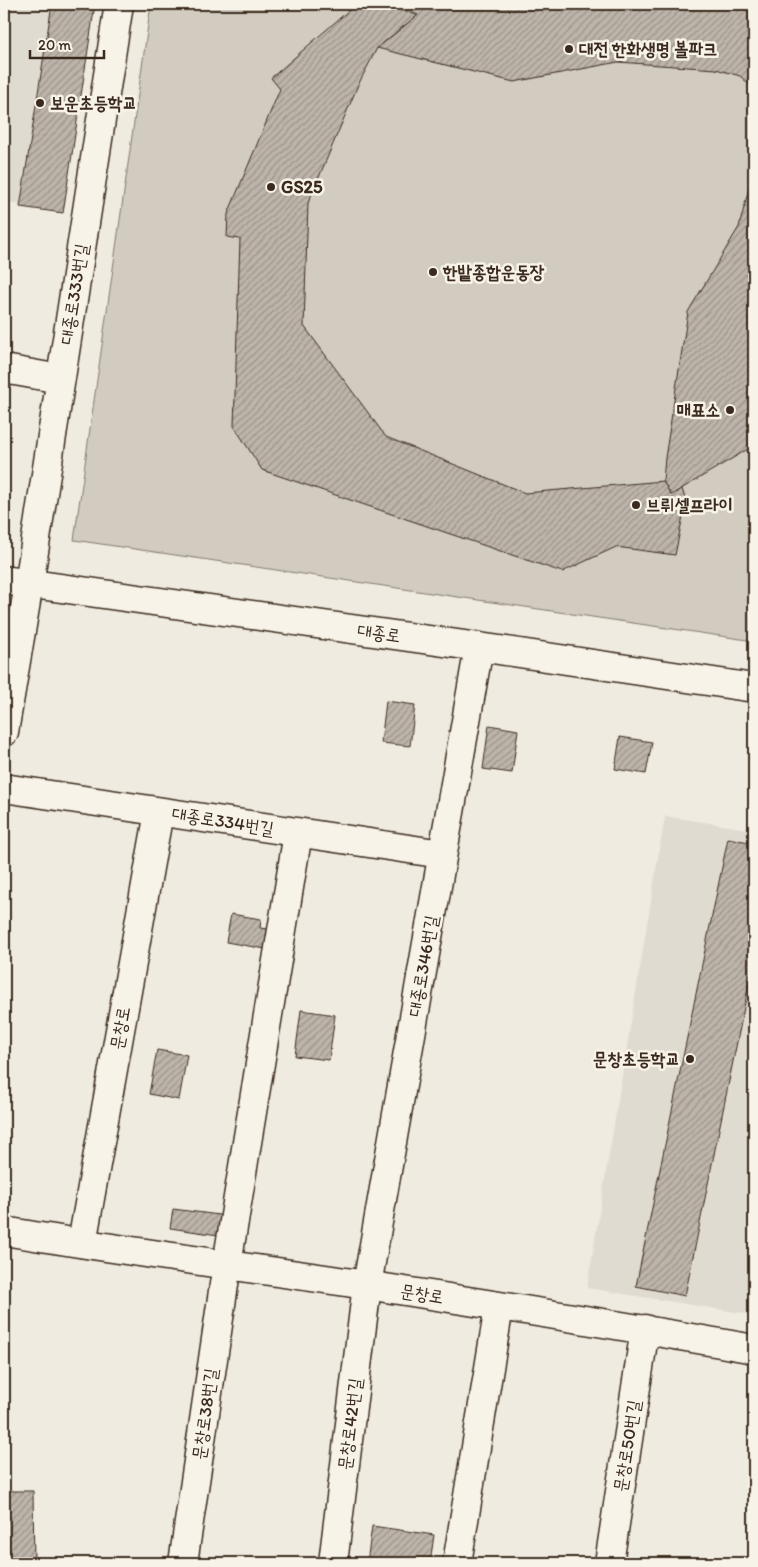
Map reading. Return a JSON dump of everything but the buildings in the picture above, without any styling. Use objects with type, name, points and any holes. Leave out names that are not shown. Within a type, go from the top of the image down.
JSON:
[{"type":"street","name":"대종로333번길","points":[[16,582],[60,379],[119,4]]},
{"type":"street","points":[[4,369],[60,379]]},
{"type":"street","points":[[4,732],[16,582]]},
{"type":"street","name":"대종로","points":[[16,582],[754,688]]},
{"type":"street","name":"대종로346번길","points":[[367,1285],[479,647]]},
{"type":"street","name":"대종로334번길","points":[[4,788],[442,854]]},
{"type":"street","name":"문창로","points":[[82,1244],[159,812]]},
{"type":"street","points":[[227,1264],[298,833]]},
{"type":"street","name":"문창로","points":[[4,1230],[82,1244],[367,1285],[645,1329],[754,1349]]},
{"type":"street","name":"문창로38번길","points":[[183,1563],[227,1264]]},
{"type":"street","name":"문창로42번길","points":[[333,1563],[367,1285]]},
{"type":"street","points":[[456,1563],[499,1307]]},
{"type":"street","name":"문창로50번길","points":[[609,1563],[645,1329]]},
{"type":"shaded area","name":"보운초등학교","points":[[4,4],[92,4],[60,211],[4,202]]},
{"type":"shaded area","name":"한밭종합운동장","points":[[151,4],[754,4],[754,641],[74,540]]},
{"type":"shaded area","name":"문창초등학교","points":[[665,816],[754,830],[754,1315],[587,1288]]},
{"type":"place","name":"대전 한화생명 볼파크","points":[[569,49]]},
{"type":"place","name":"보운초등학교","points":[[40,103]]},
{"type":"place","name":"GS25","points":[[271,187]]},
{"type":"place","name":"한밭종합운동장","points":[[433,272]]},
{"type":"place","name":"매표소","points":[[730,410]]},
{"type":"place","name":"브뤼셀프라이","points":[[636,505]]},
{"type":"place","name":"문창초등학교","points":[[690,1059]]}]
